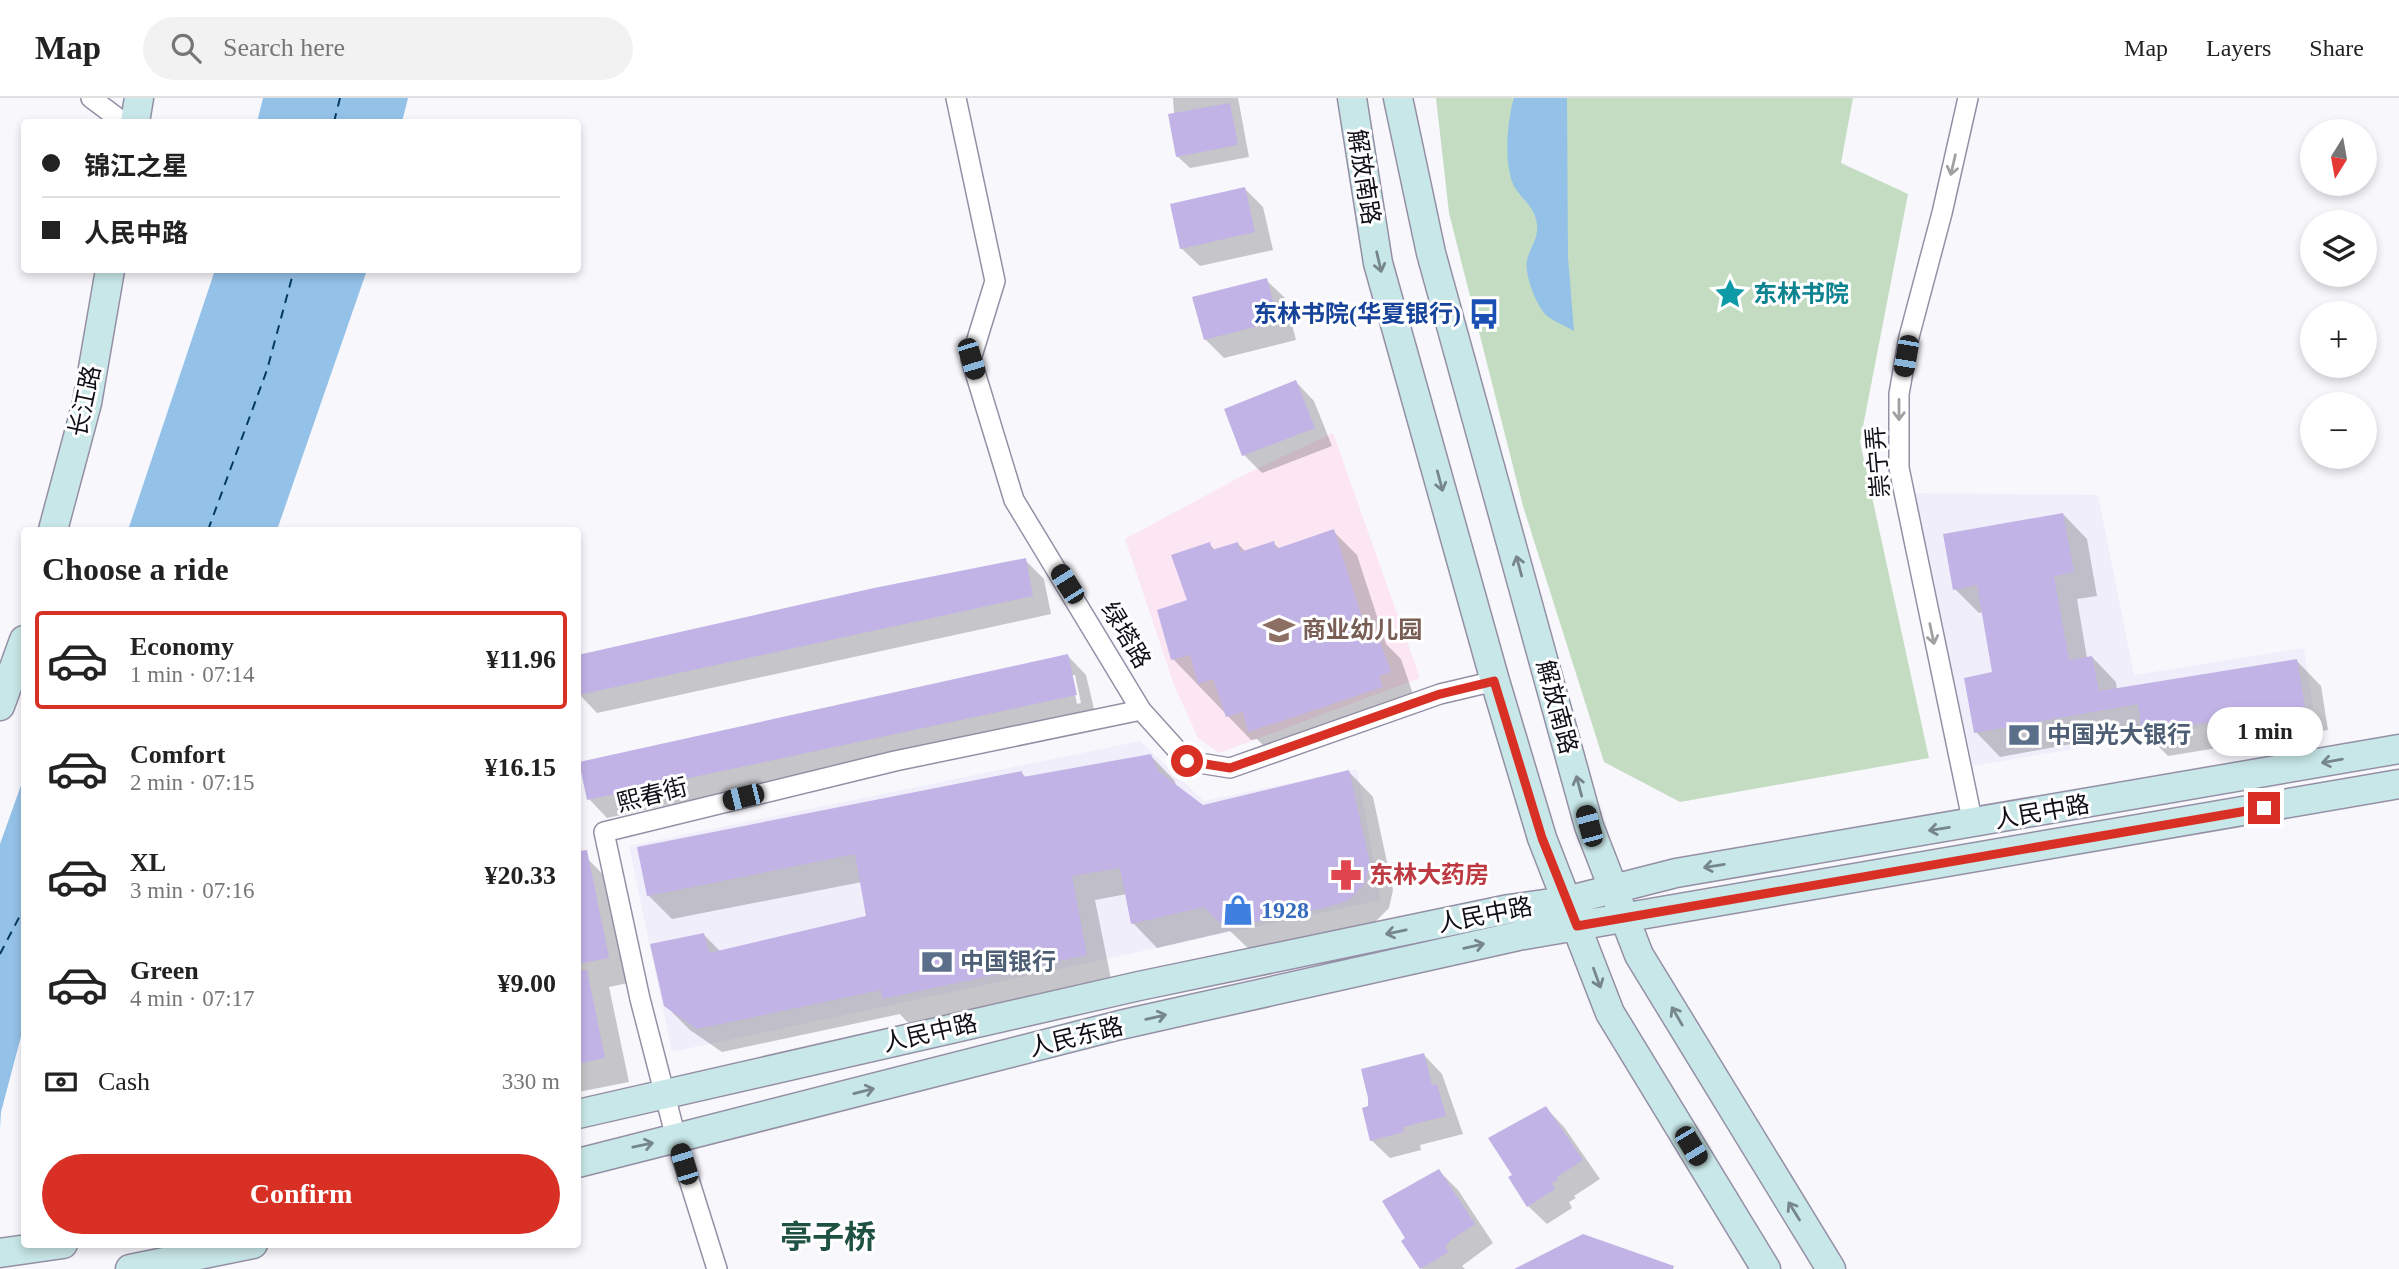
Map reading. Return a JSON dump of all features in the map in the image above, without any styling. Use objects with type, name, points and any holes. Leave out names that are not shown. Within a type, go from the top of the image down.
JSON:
[{"type":"main road","points":[[136,119],[139,98]]},
{"type":"main road","name":"解放南路","points":[[1352,98],[1378,263],[1494,681],[1542,838],[1610,1013],[1766,1269]]},
{"type":"main road","name":"解放南路","points":[[1398,98],[1431,253],[1589,826],[1639,955],[1831,1269]]},
{"type":"main road","name":"长江路","points":[[54,527],[87,403],[109,273]]},
{"type":"main road","points":[[0,706],[21,647]]},
{"type":"main road","name":"人民中路","points":[[581,1113],[664,1092],[1153,983],[1509,909],[1566,901],[1676,873],[2399,749]]},
{"type":"main road","name":"人民中路","points":[[1577,926],[2399,785]]},
{"type":"main road","name":"人民东路","points":[[581,1162],[1120,1026],[1518,936],[1577,926]]},
{"type":"main road","points":[[0,1254],[37,1248]]},
{"type":"main road","points":[[130,1269],[233,1248]]},
{"type":"street","points":[[91,98],[119,119]]},
{"type":"street","name":"绿塔路","points":[[956,98],[995,281],[971,359],[1014,499],[1141,710],[1187,761],[1230,768],[1440,694],[1494,681]]},
{"type":"street","name":"崇宁弄","points":[[1968,98],[1909,337],[1899,394],[1899,468],[1973,824]]},
{"type":"street","name":"熙春街","points":[[717,1269],[664,1092],[640,999],[604,832],[895,761],[1141,710]]},
{"type":"shaded area","name":"商业幼儿园","points":[[1333,433],[1420,678],[1219,753],[1198,738],[1174,685],[1125,539],[1242,476]]},
{"type":"shaded area","points":[[1914,493],[2098,495],[2134,675],[2304,648],[2313,708],[1973,766]]},
{"type":"shaded area","points":[[1140,741],[1204,801],[1357,769],[1381,900],[672,1052],[629,846]]},
{"type":"green space","points":[[1436,98],[1853,98],[1841,163],[1908,194],[1860,442],[1929,758],[1680,802],[1604,762],[1523,506],[1449,213]]},
{"type":"water","points":[[263,98],[408,98],[403,119],[258,119]]},
{"type":"water","points":[[1514,98],[1567,98],[1568,257],[1574,331],[1546,315],[1538,304],[1529,281],[1527,260],[1536,238],[1537,224],[1531,209],[1511,179],[1508,131]]},
{"type":"water","points":[[214,273],[366,273],[278,527],[129,527]]},
{"type":"water","points":[[21,785],[21,1036],[1,1112],[0,1128],[0,844]]},
{"type":"building","points":[[1230,103],[1238,145],[1176,157],[1168,114]]},
{"type":"building","points":[[1245,187],[1255,232],[1180,249],[1170,204]]},
{"type":"building","points":[[1267,278],[1278,321],[1204,340],[1192,297]]},
{"type":"building","points":[[1296,380],[1315,428],[1242,456],[1224,409]]},
{"type":"building","points":[[2063,513],[2074,572],[2054,576],[2069,660],[2092,656],[2099,691],[2297,659],[2305,707],[2142,733],[2138,704],[1974,733],[1964,678],[1992,672],[1977,585],[1953,590],[1943,534]]},
{"type":"building","points":[[1334,529],[1368,637],[1377,633],[1391,672],[1379,676],[1383,687],[1248,732],[1243,712],[1226,717],[1213,679],[1198,684],[1190,655],[1171,660],[1157,610],[1187,600],[1171,555],[1210,542],[1212,550],[1238,542],[1240,552],[1274,541],[1276,549]]},
{"type":"building","points":[[1026,558],[1033,596],[581,694],[581,654],[874,588]]},
{"type":"building","points":[[1068,654],[1077,695],[587,800],[581,762]]},
{"type":"building","points":[[1151,754],[1158,771],[1203,805],[1349,770],[1370,864],[1365,883],[1349,900],[1328,907],[1225,928],[1204,907],[1131,924],[1120,868],[1072,876],[1087,955],[882,999],[881,990],[697,1029],[664,1006],[650,944],[704,933],[709,953],[866,916],[855,854],[647,896],[637,847],[1022,771],[1023,777]]},
{"type":"building","points":[[587,850],[609,958],[581,963],[581,851]]},
{"type":"building","points":[[587,970],[605,1058],[581,1063],[581,971]]},
{"type":"building","points":[[1424,1053],[1432,1085],[1437,1084],[1446,1116],[1403,1127],[1404,1132],[1370,1141],[1362,1108],[1368,1106],[1368,1098],[1361,1069]]},
{"type":"building","points":[[1546,1106],[1583,1160],[1557,1177],[1559,1179],[1552,1183],[1555,1189],[1527,1207],[1508,1177],[1512,1175],[1488,1138]]},
{"type":"building","points":[[1439,1169],[1475,1224],[1451,1240],[1445,1247],[1449,1252],[1420,1269],[1401,1241],[1405,1238],[1382,1201]]},
{"type":"building","points":[[1583,1234],[1674,1266],[1673,1269],[1514,1269]]},
{"type":"ferry route","points":[[335,119],[340,98]]},
{"type":"ferry route","points":[[209,527],[267,370],[293,273]]},
{"type":"ferry route","points":[[0,954],[21,914]]},
{"type":"place","name":"东林书院","points":[[1730,294]]},
{"type":"place","name":"东林书院(华夏银行)","points":[[1484,314]]},
{"type":"place","name":"商业幼儿园","points":[[1279,630]]},
{"type":"place","name":"中国光大银行","points":[[2024,735]]},
{"type":"place","name":"东林大药房","points":[[1346,875]]},
{"type":"place","name":"1928","points":[[1238,910]]},
{"type":"place","name":"中国银行","points":[[937,962]]},
{"type":"district","name":"亭子桥","points":[[828,1237]]},
{"type":"route","points":[[1187,761],[1230,768],[1440,694],[1494,681],[1542,838],[1577,926],[1980,859],[2264,808]]}]
